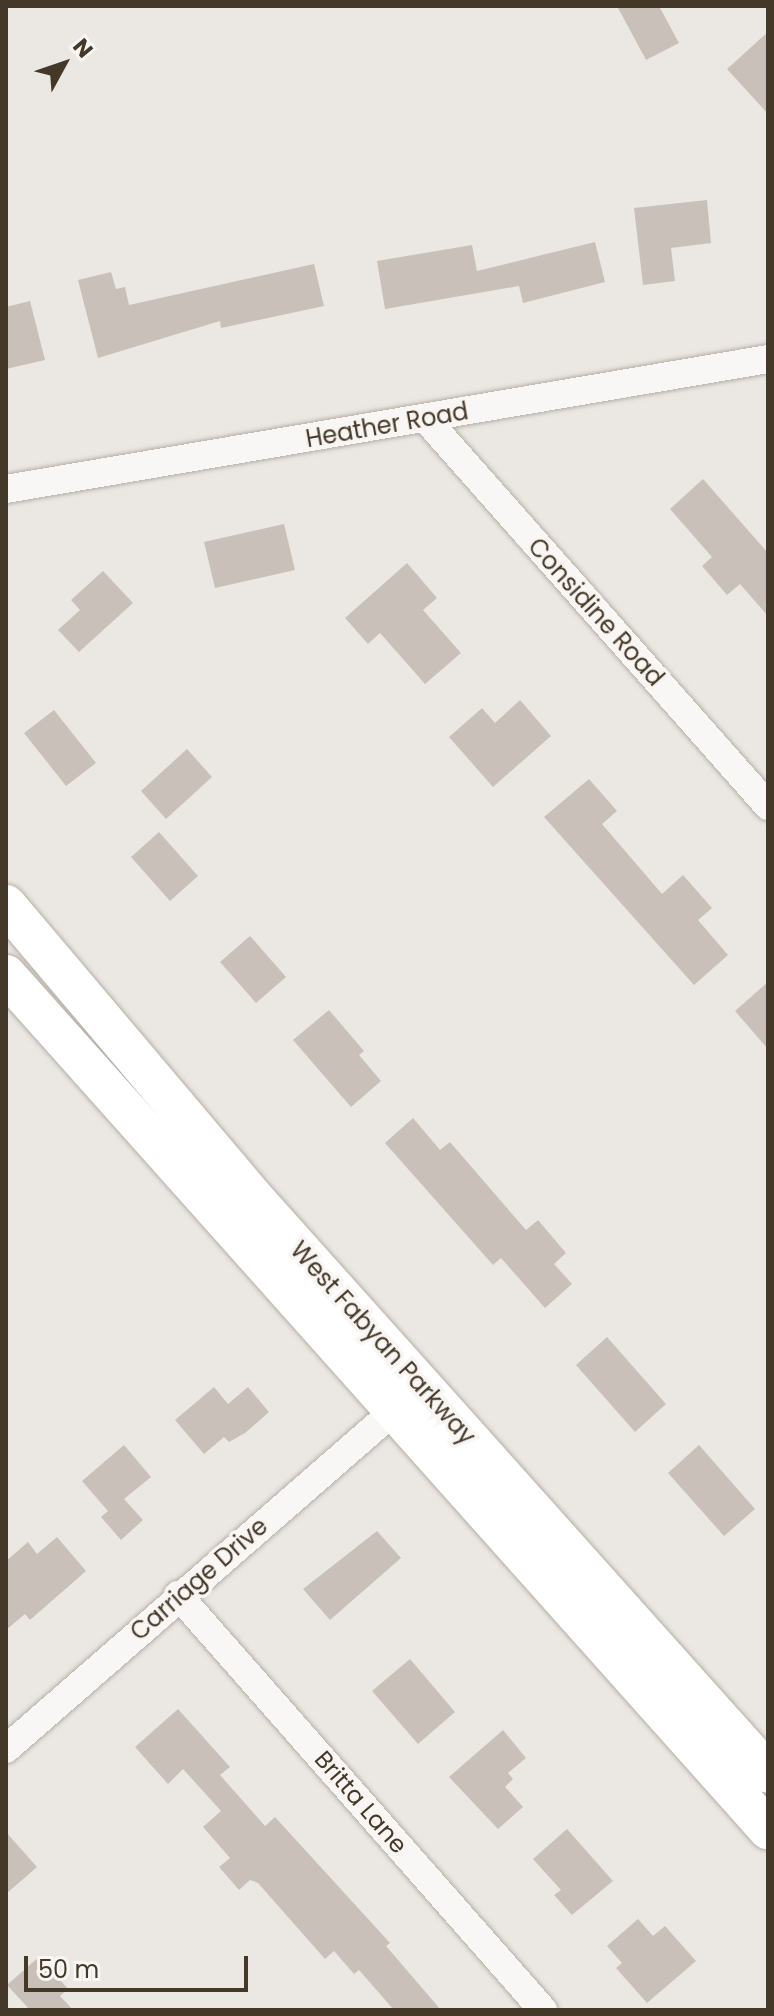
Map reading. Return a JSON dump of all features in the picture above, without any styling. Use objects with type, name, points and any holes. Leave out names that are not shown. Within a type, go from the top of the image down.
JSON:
[{"type":"main road","name":"West Fabyan Parkway","points":[[6,905],[251,1195],[768,1773]]},
{"type":"main road","name":"West Fabyan Parkway","points":[[6,975],[768,1829]]},
{"type":"street","name":"Heather Road","points":[[6,489],[768,359]]},
{"type":"street","name":"Considine Road","points":[[425,418],[768,806]]},
{"type":"street","name":"Carriage Drive","points":[[6,1749],[178,1595],[395,1410]]},
{"type":"street","name":"Britta Lane","points":[[178,1595],[543,2010]]},
{"type":"building","points":[[617,6],[659,6],[679,43],[646,60]]},
{"type":"building","points":[[768,32],[768,114],[727,69]]},
{"type":"building","points":[[707,200],[711,243],[671,248],[675,281],[643,285],[634,208]]},
{"type":"building","points":[[595,242],[605,282],[523,303],[519,286],[385,309],[377,261],[472,245],[477,271]]},
{"type":"building","points":[[314,264],[324,306],[221,328],[220,321],[98,358],[78,280],[111,272],[116,289],[125,287],[129,305]]},
{"type":"building","points":[[30,301],[45,360],[6,369],[6,307]]},
{"type":"building","points":[[703,479],[768,553],[768,616],[740,584],[727,595],[702,566],[712,557],[670,509]]},
{"type":"building","points":[[284,524],[295,570],[215,588],[204,542]]},
{"type":"building","points":[[407,563],[437,598],[423,610],[461,653],[425,684],[380,633],[368,644],[345,618]]},
{"type":"building","points":[[103,571],[133,603],[79,652],[58,630],[80,610],[71,600]]},
{"type":"building","points":[[520,700],[551,736],[493,787],[449,737],[482,708],[495,723]]},
{"type":"building","points":[[54,710],[96,763],[66,786],[24,733]]},
{"type":"building","points":[[187,749],[212,777],[166,819],[141,791]]},
{"type":"building","points":[[589,779],[617,811],[602,824],[662,894],[683,875],[712,908],[698,920],[728,955],[694,985],[544,817]]},
{"type":"building","points":[[159,832],[198,876],[170,901],[131,857]]},
{"type":"building","points":[[250,936],[286,977],[256,1003],[220,962]]},
{"type":"building","points":[[768,982],[768,1049],[735,1011]]},
{"type":"building","points":[[329,1010],[364,1051],[359,1055],[381,1081],[351,1107],[293,1040]]},
{"type":"building","points":[[413,1118],[440,1150],[450,1142],[526,1230],[538,1220],[566,1253],[554,1264],[572,1284],[545,1308],[501,1258],[493,1265],[385,1143]]},
{"type":"building","points":[[607,1337],[666,1404],[635,1432],[576,1365]]},
{"type":"building","points":[[214,1387],[228,1404],[248,1387],[269,1412],[245,1433],[229,1442],[224,1437],[204,1454],[175,1420]]},
{"type":"building","points":[[124,1445],[151,1477],[124,1499],[143,1520],[121,1540],[101,1517],[108,1511],[82,1481]]},
{"type":"building","points":[[699,1445],[755,1509],[724,1536],[668,1473]]},
{"type":"building","points":[[377,1531],[401,1558],[330,1620],[303,1589]]},
{"type":"building","points":[[57,1537],[86,1571],[30,1620],[25,1614],[6,1630],[6,1561],[28,1542],[37,1554]]},
{"type":"building","points":[[410,1659],[455,1712],[418,1744],[372,1691]]},
{"type":"building","points":[[178,1709],[230,1767],[220,1775],[265,1826],[275,1817],[390,1943],[386,1946],[441,2010],[394,2010],[359,1970],[354,1974],[334,1951],[325,1959],[258,1883],[250,1880],[239,1890],[219,1867],[230,1858],[203,1827],[221,1811],[183,1769],[168,1784],[135,1747]]},
{"type":"building","points":[[503,1730],[526,1758],[508,1773],[513,1779],[505,1787],[523,1807],[498,1829],[449,1777]]},
{"type":"building","points":[[567,1829],[613,1881],[572,1915],[554,1895],[561,1890],[533,1859]]},
{"type":"building","points":[[6,1832],[37,1867],[6,1894]]},
{"type":"building","points":[[638,1919],[653,1936],[665,1926],[696,1961],[647,2003],[616,1968],[622,1963],[607,1946]]},
{"type":"building","points":[[40,1956],[68,1989],[60,1996],[73,2010],[30,2010],[7,1985]]}]
